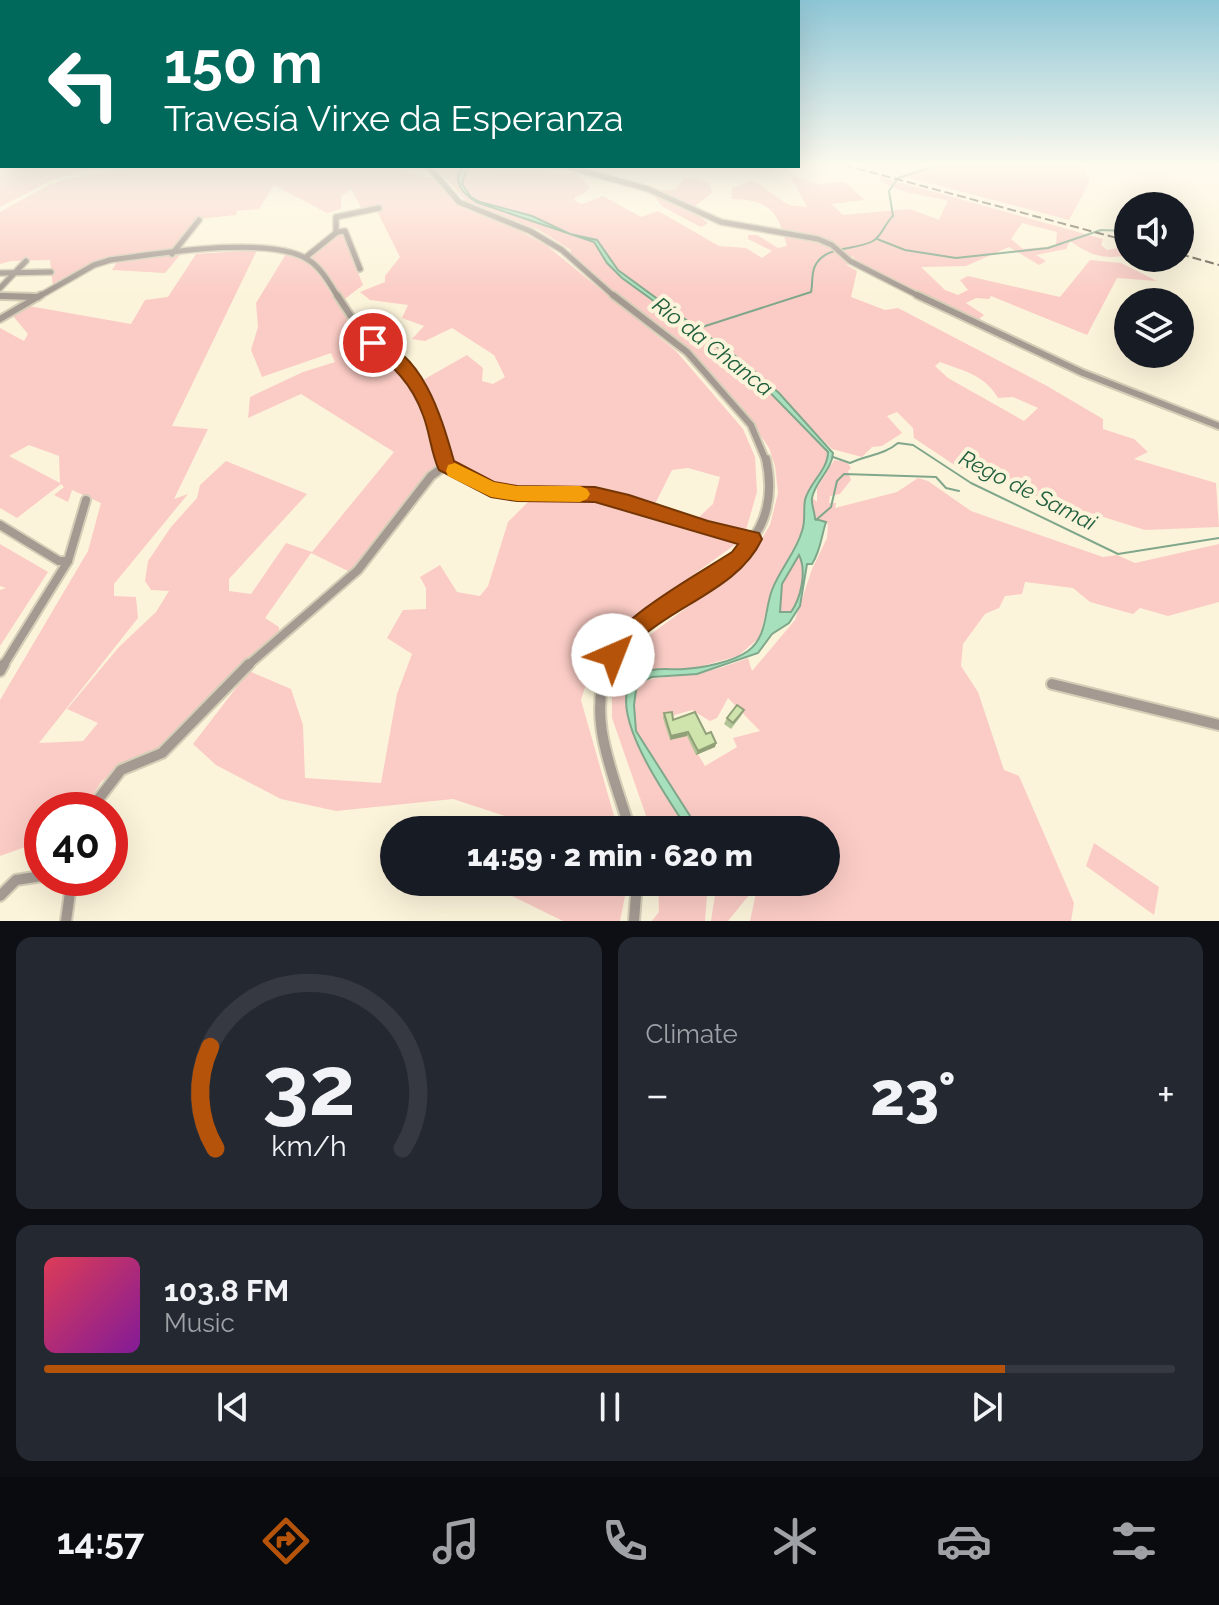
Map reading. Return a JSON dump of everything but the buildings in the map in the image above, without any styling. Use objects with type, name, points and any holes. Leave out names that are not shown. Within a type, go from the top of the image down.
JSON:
[{"type":"street","points":[[336,233],[336,217],[379,208]]},
{"type":"street","points":[[468,208],[516,225],[562,250],[616,298],[665,333],[706,373],[751,425],[765,457],[770,494],[762,520],[739,558],[630,633],[613,655],[602,680],[598,719],[626,816]]},
{"type":"street","points":[[690,208],[721,222],[818,239],[832,245],[850,261],[964,319],[1083,373],[1219,426]]},
{"type":"street","points":[[172,254],[199,220]]},
{"type":"street","points":[[306,257],[336,233],[345,231],[360,269]]},
{"type":"street","points":[[0,319],[94,265],[110,260],[276,248],[306,257],[358,329],[398,361],[416,382],[432,415],[446,465],[491,489],[517,494],[595,495],[629,502],[708,529],[752,539]]},
{"type":"street","points":[[0,288],[26,261]]},
{"type":"street","points":[[0,273],[51,272]]},
{"type":"street","points":[[0,296],[40,297]]},
{"type":"street","points":[[104,792],[121,770],[162,753],[259,654],[336,592],[358,570],[431,476],[446,465]]},
{"type":"street","points":[[0,671],[68,561],[86,500]]},
{"type":"street","points":[[0,525],[59,561],[68,561]]},
{"type":"street","points":[[1052,684],[1219,725]]},
{"type":"street","points":[[0,896],[16,880],[24,879]]},
{"type":"street","points":[[66,921],[69,896]]},
{"type":"street","points":[[634,921],[636,896]]},
{"type":"shaded area","points":[[7,208],[260,208],[237,211],[236,215],[196,219],[170,253],[104,261],[53,287],[50,260],[0,264],[0,212]]},
{"type":"shaded area","points":[[317,208],[341,208],[341,209],[327,213]]},
{"type":"shaded area","points":[[375,208],[464,208],[546,245],[676,351],[743,429],[755,457],[757,492],[746,530],[727,529],[698,518],[713,504],[720,477],[688,468],[672,470],[655,504],[596,490],[498,484],[465,471],[448,459],[441,417],[423,380],[467,355],[483,368],[482,381],[493,384],[505,377],[494,355],[452,328],[425,341],[412,339],[424,326],[402,318],[408,305],[370,300],[360,292],[385,282],[385,276],[400,257]]},
{"type":"shaded area","points":[[484,208],[494,208],[594,242],[622,278],[745,367],[828,452],[827,460],[806,496],[803,529],[771,592],[759,638],[738,656],[695,668],[642,674],[627,715],[681,816],[646,816],[612,718],[612,698],[605,692],[620,657],[747,563],[770,525],[778,493],[775,466],[769,448],[742,407],[677,338],[613,292],[570,253],[571,250],[539,230]]},
{"type":"shaded area","points":[[493,208],[532,216],[569,234]]},
{"type":"shaded area","points":[[502,208],[625,208],[641,217],[658,211],[719,246],[746,248],[762,258],[772,251],[748,239],[748,235],[757,235],[778,248],[787,246],[776,216],[768,208],[835,208],[843,215],[910,209],[939,220],[945,208],[992,208],[1103,239],[1101,245],[1107,250],[1114,249],[1114,257],[1091,253],[1070,241],[1066,249],[1036,255],[1046,261],[1039,265],[1009,247],[966,266],[921,267],[945,290],[958,295],[968,290],[960,280],[968,276],[1060,297],[1090,260],[1114,262],[1114,272],[1139,272],[1157,281],[1117,278],[1087,335],[991,296],[966,303],[984,315],[978,320],[859,263],[852,256],[847,265],[857,271],[851,297],[885,310],[898,308],[1047,386],[1103,419],[1103,429],[1134,439],[1148,452],[1134,459],[1216,483],[1219,527],[1145,530],[1033,495],[959,468],[914,438],[913,428],[897,412],[887,416],[902,433],[882,446],[872,447],[862,457],[832,449],[745,363],[618,270],[597,240],[570,234],[532,216]],"holes":[[[1022,223],[1057,232],[1056,246],[1023,249],[1011,239]],[[940,362],[980,379],[998,398],[1013,397],[1038,408],[1024,421],[948,378],[935,366]]]},
{"type":"shaded area","points":[[665,208],[693,208],[690,210],[708,223],[701,227]]},
{"type":"shaded area","points":[[1024,208],[1075,208],[1069,220]]},
{"type":"shaded area","points":[[339,234],[343,235],[363,285],[342,301],[311,258]]},
{"type":"shaded area","points":[[571,234],[597,240],[618,270],[745,363],[779,393],[833,453],[812,498],[815,519],[826,522],[817,554],[812,564],[807,564],[800,606],[789,623],[772,634],[758,653],[697,674],[652,677],[643,681],[636,690],[636,731],[690,816],[679,816],[651,771],[629,719],[626,697],[633,680],[653,670],[717,664],[742,655],[754,645],[762,631],[772,590],[799,539],[807,494],[825,465],[828,452],[745,367],[622,278],[607,263],[594,242]],"holes":[[[799,555],[803,576],[798,599],[791,612],[780,612],[782,584]]]},
{"type":"shaded area","points":[[257,250],[172,426],[208,429],[174,499],[188,494],[114,584],[114,596],[136,597],[138,618],[39,743],[83,741],[98,723],[67,709],[119,647],[156,612],[169,591],[151,590],[145,581],[148,561],[171,527],[197,498],[200,485],[226,461],[307,494],[229,579],[229,591],[251,594],[286,543],[312,552],[394,452],[301,394],[248,418],[250,397],[303,372],[335,362],[331,353],[262,377],[251,350],[258,327],[256,303],[286,254],[310,260],[354,330],[405,370],[420,392],[440,461],[352,573],[311,553],[265,618],[279,627],[279,633],[167,746],[120,767],[101,782],[95,792],[24,792],[24,847],[0,856],[0,700],[88,551],[101,503],[72,490],[68,502],[54,495],[64,487],[61,484],[17,518],[0,508],[0,328],[24,341],[28,334],[13,316],[29,306],[131,324],[145,300],[168,297],[196,254]],"holes":[[[29,445],[59,456],[60,483],[9,456]]]},
{"type":"shaded area","points":[[180,255],[165,273],[112,270],[119,259]]},
{"type":"shaded area","points":[[834,460],[847,462],[851,468],[848,471],[851,480],[840,494],[830,496],[829,503],[836,503],[835,508],[897,492],[918,478],[928,481],[971,511],[1103,557],[1117,555],[1135,563],[1219,544],[1219,602],[1168,616],[1140,608],[1133,614],[1090,602],[1073,588],[1025,582],[1022,594],[1005,596],[999,608],[985,614],[963,644],[961,666],[978,692],[1004,770],[1019,776],[1074,903],[1071,921],[750,921],[755,896],[840,896],[840,816],[690,816],[636,731],[634,696],[638,686],[646,681],[705,672],[748,658],[752,671],[795,620],[812,569],[827,538],[828,524],[815,518],[812,497],[817,502],[817,488]],"holes":[[[728,698],[760,731],[733,738],[737,747],[705,766],[687,736],[670,740],[664,718],[692,710],[710,721],[717,718]]]},
{"type":"shaded area","points":[[533,497],[596,499],[740,541],[609,636],[593,662],[581,700],[614,816],[505,816],[453,799],[336,811],[281,799],[216,765],[193,744],[249,671],[291,689],[303,725],[305,778],[381,783],[397,694],[412,654],[387,638],[403,610],[426,609],[426,588],[420,577],[440,565],[457,592],[480,596],[488,586],[508,522]]},
{"type":"shaded area","points":[[0,544],[48,572],[0,646],[0,590],[6,588],[0,586]]},
{"type":"shaded area","points":[[799,555],[803,573],[800,593],[791,612],[778,624],[778,600],[785,579]]},
{"type":"shaded area","points":[[1094,843],[1159,887],[1154,915],[1086,866]]},
{"type":"shaded area","points":[[512,896],[625,896],[620,921],[563,921]]},
{"type":"shaded area","points":[[658,896],[707,896],[705,921],[652,921],[659,912]]},
{"type":"shaded area","points":[[715,896],[748,896],[728,921],[711,921]]},
{"type":"waterway","name":"Río da Chanca","points":[[696,329],[811,292],[814,269],[820,259],[833,251],[873,241],[893,216],[892,208]]},
{"type":"waterway","points":[[877,239],[905,250],[956,258],[1048,248],[1101,230],[1114,230]]},
{"type":"waterway","name":"Rego de Samai","points":[[833,457],[850,463],[898,443],[913,445],[971,483],[1118,554],[1219,538]]},
{"type":"waterway","points":[[816,520],[831,507],[837,481],[844,474],[936,477],[946,488],[959,491]]},
{"type":"railway","points":[[1005,208],[1114,237]]},
{"type":"railway","points":[[1194,258],[1219,265]]},
{"type":"slow traffic","points":[[455,471],[491,489],[517,494],[580,494]]},
{"type":"route","points":[[373,343],[411,374],[432,415],[446,465],[462,475],[491,489],[517,494],[595,495],[629,502],[708,529],[752,539],[739,558],[630,633],[613,655]]}]
